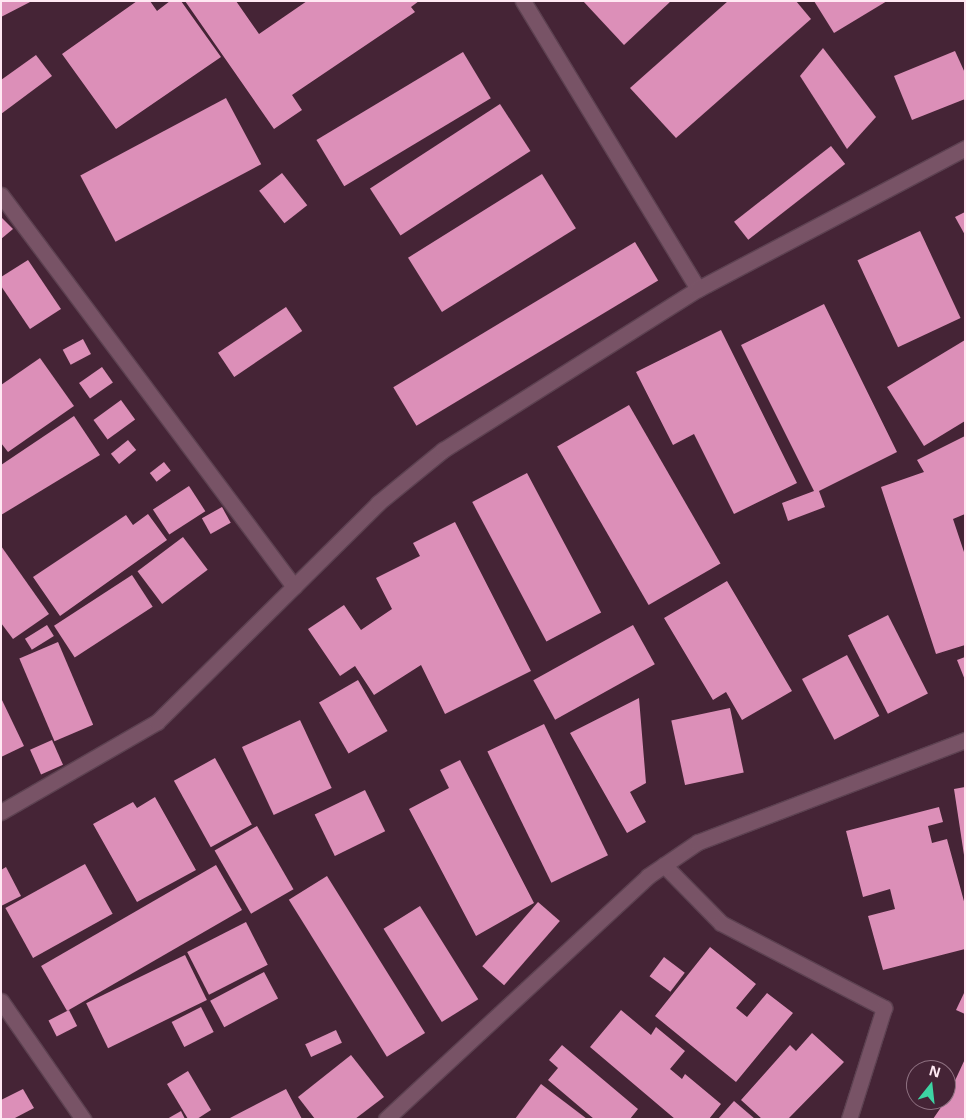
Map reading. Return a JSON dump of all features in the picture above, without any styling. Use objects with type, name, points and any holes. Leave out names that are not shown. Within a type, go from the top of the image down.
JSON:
[{"type":"street","points":[[523,1],[698,289]]},
{"type":"street","points":[[1,812],[157,722],[378,504],[443,450],[698,289],[965,148]]},
{"type":"street","points":[[1,195],[294,587]]},
{"type":"street","points":[[386,1119],[664,865],[698,842],[965,740]]},
{"type":"street","points":[[664,865],[721,923],[884,1008],[849,1119]]},
{"type":"street","points":[[1,1001],[83,1119]]},
{"type":"building","points":[[1,1],[32,1],[1,17]]},
{"type":"building","points":[[137,1],[150,1],[157,11],[170,1],[181,1],[221,57],[116,129],[62,54]]},
{"type":"building","points":[[185,1],[236,1],[259,34],[307,1],[419,1],[411,7],[415,12],[292,95],[302,110],[274,129]]},
{"type":"building","points":[[583,1],[671,1],[624,45]]},
{"type":"building","points":[[728,1],[796,1],[811,19],[676,138],[630,88]]},
{"type":"building","points":[[814,1],[887,1],[834,33]]},
{"type":"building","points":[[823,48],[876,117],[847,149],[800,76]]},
{"type":"building","points":[[955,51],[965,73],[965,99],[912,120],[894,76]]},
{"type":"building","points":[[463,52],[491,98],[344,186],[316,140]]},
{"type":"building","points":[[36,55],[52,76],[1,114],[1,80]]},
{"type":"building","points":[[226,98],[261,164],[116,242],[80,175]]},
{"type":"building","points":[[500,104],[530,151],[401,235],[370,188]]},
{"type":"building","points":[[831,146],[845,164],[748,240],[734,222]]},
{"type":"building","points":[[282,173],[307,205],[284,223],[259,191]]},
{"type":"building","points":[[542,174],[576,228],[442,312],[408,258]]},
{"type":"building","points":[[965,212],[965,235],[955,217]]},
{"type":"building","points":[[1,217],[13,229],[1,239]]},
{"type":"building","points":[[920,231],[961,318],[898,347],[857,260]]},
{"type":"building","points":[[635,242],[658,281],[416,426],[393,387]]},
{"type":"building","points":[[28,260],[61,309],[30,329],[1,286],[1,277]]},
{"type":"building","points":[[824,304],[897,452],[819,491],[825,507],[788,521],[782,503],[814,491],[741,345]]},
{"type":"building","points":[[286,307],[302,331],[234,377],[218,353]]},
{"type":"building","points":[[721,330],[797,483],[734,514],[694,434],[673,445],[636,372]]},
{"type":"building","points":[[83,339],[91,354],[71,365],[63,350]]},
{"type":"building","points":[[965,340],[965,421],[924,446],[887,387]]},
{"type":"building","points":[[40,358],[74,406],[8,452],[1,443],[1,385]]},
{"type":"building","points":[[102,367],[113,383],[90,399],[79,383]]},
{"type":"building","points":[[121,400],[135,419],[108,439],[93,420]]},
{"type":"building","points":[[629,405],[721,563],[649,605],[557,447]]},
{"type":"building","points":[[74,416],[100,455],[1,515],[1,465]]},
{"type":"building","points":[[965,436],[965,514],[953,519],[965,555],[965,645],[936,654],[881,487],[924,472],[917,460]]},
{"type":"building","points":[[128,440],[136,450],[119,464],[111,454]]},
{"type":"building","points":[[164,462],[171,471],[157,482],[150,473]]},
{"type":"building","points":[[527,473],[601,613],[546,642],[472,502]]},
{"type":"building","points":[[189,486],[205,511],[169,535],[153,509]]},
{"type":"building","points":[[222,507],[231,523],[211,534],[202,518]]},
{"type":"building","points":[[148,514],[167,540],[60,616],[33,577],[126,515],[133,525]]},
{"type":"building","points":[[455,522],[531,671],[445,714],[421,665],[374,695],[355,666],[340,676],[308,629],[344,605],[361,630],[392,609],[376,578],[420,556],[413,543]]},
{"type":"building","points":[[183,537],[208,570],[162,604],[137,571]]},
{"type":"building","points":[[1,546],[49,614],[13,639],[1,623]]},
{"type":"building","points":[[132,575],[153,607],[75,658],[54,626]]},
{"type":"building","points":[[727,581],[792,691],[742,720],[726,692],[713,700],[664,618]]},
{"type":"building","points":[[888,615],[928,693],[888,714],[848,635]]},
{"type":"building","points":[[47,625],[54,636],[32,650],[25,639]]},
{"type":"building","points":[[633,625],[655,664],[555,720],[533,680]]},
{"type":"building","points":[[58,642],[93,725],[55,741],[19,658]]},
{"type":"building","points":[[847,655],[879,716],[834,740],[802,679]]},
{"type":"building","points":[[965,657],[965,680],[957,660]]},
{"type":"building","points":[[358,680],[388,731],[349,754],[319,702]]},
{"type":"building","points":[[1,698],[24,746],[1,757]]},
{"type":"building","points":[[639,698],[646,783],[630,792],[646,822],[627,833],[570,733]]},
{"type":"building","points":[[730,708],[744,773],[685,785],[671,720]]},
{"type":"building","points":[[300,720],[332,788],[274,815],[242,747]]},
{"type":"building","points":[[544,724],[608,855],[551,883],[487,752]]},
{"type":"building","points":[[52,740],[63,765],[41,774],[30,750]]},
{"type":"building","points":[[215,758],[252,824],[211,847],[174,781]]},
{"type":"building","points":[[460,760],[534,903],[476,936],[409,809],[449,788],[440,770]]},
{"type":"building","points":[[965,787],[965,855],[964,855],[954,789]]},
{"type":"building","points":[[365,790],[385,831],[335,856],[315,815]]},
{"type":"building","points":[[155,797],[196,870],[137,902],[93,824],[133,802],[137,808]]},
{"type":"building","points":[[939,807],[943,822],[928,826],[932,843],[947,839],[965,905],[965,949],[883,970],[868,916],[895,909],[890,889],[863,897],[846,831]]},
{"type":"building","points":[[257,826],[294,889],[251,914],[215,850]]},
{"type":"building","points":[[85,864],[113,914],[33,958],[5,908]]},
{"type":"building","points":[[216,865],[242,910],[67,1011],[41,966]]},
{"type":"building","points":[[6,867],[21,896],[1,906],[1,870]]},
{"type":"building","points":[[327,876],[425,1033],[387,1057],[289,900]]},
{"type":"building","points":[[538,902],[560,921],[504,985],[482,966]]},
{"type":"building","points":[[420,906],[478,999],[442,1022],[384,929]]},
{"type":"building","points":[[246,922],[268,965],[209,995],[187,952]]},
{"type":"building","points":[[710,947],[756,984],[736,1008],[747,1017],[767,993],[793,1013],[736,1082],[655,1016]]},
{"type":"building","points":[[185,955],[207,1000],[108,1048],[86,1003]]},
{"type":"building","points":[[664,957],[685,973],[670,992],[650,976]]},
{"type":"building","points":[[264,972],[278,998],[224,1027],[210,1001]]},
{"type":"building","points":[[965,991],[965,1014],[956,1010]]},
{"type":"building","points":[[201,1007],[214,1032],[184,1047],[172,1022]]},
{"type":"building","points":[[69,1010],[77,1026],[57,1036],[49,1020]]},
{"type":"building","points":[[621,1010],[651,1035],[656,1027],[685,1051],[670,1069],[682,1079],[685,1074],[721,1104],[709,1119],[675,1119],[590,1047]]},
{"type":"building","points":[[336,1030],[342,1043],[311,1057],[305,1044]]},
{"type":"building","points":[[812,1033],[844,1062],[788,1119],[762,1119],[741,1100],[790,1045],[796,1051]]},
{"type":"building","points":[[562,1045],[638,1109],[630,1119],[594,1119],[548,1080],[558,1068],[549,1060]]},
{"type":"building","points":[[351,1055],[384,1097],[355,1119],[315,1119],[298,1097]]},
{"type":"building","points":[[965,1059],[965,1119],[933,1119],[939,1110],[956,1110],[956,1078]]},
{"type":"building","points":[[188,1071],[211,1110],[197,1119],[188,1119],[167,1084]]},
{"type":"building","points":[[541,1084],[587,1119],[515,1119]]},
{"type":"building","points":[[23,1089],[34,1108],[13,1119],[1,1119],[1,1100]]},
{"type":"building","points":[[286,1089],[302,1119],[228,1119]]},
{"type":"building","points":[[734,1101],[755,1119],[718,1119]]},
{"type":"building","points":[[181,1111],[185,1119],[167,1119]]}]
